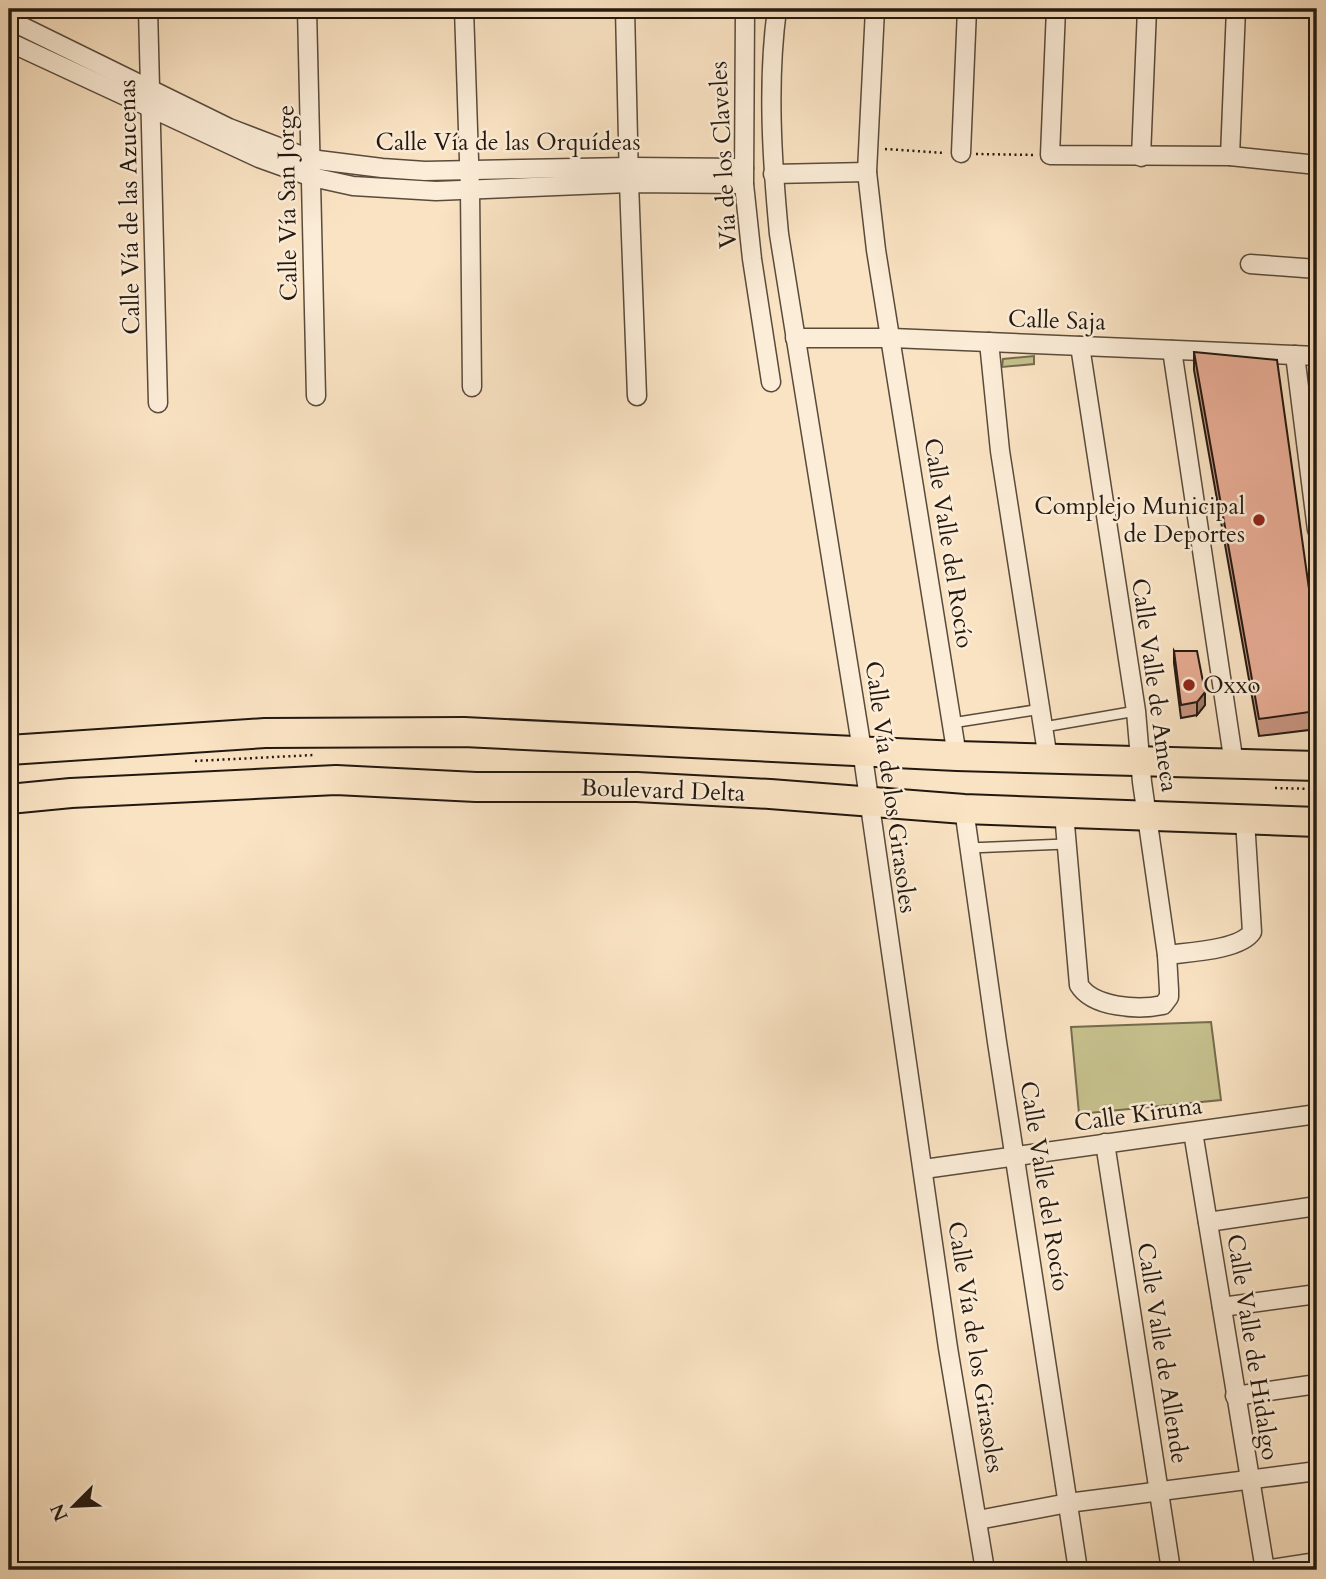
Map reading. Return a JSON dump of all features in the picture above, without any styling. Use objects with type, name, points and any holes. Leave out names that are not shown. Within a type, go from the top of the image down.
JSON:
[{"type":"main road","name":"Boulevard Delta","points":[[9,750],[265,733],[464,732],[957,756],[1317,766]]},
{"type":"main road","points":[[155,789],[145,779],[139,759],[146,749],[161,740]]},
{"type":"main road","points":[[71,793],[98,780],[104,770],[96,756],[72,746]]},
{"type":"main road","name":"Boulevard Delta","points":[[9,799],[71,793],[336,779],[475,786],[636,787],[964,809],[1317,822]]},
{"type":"street","name":"Calle Vía de las Azucenas","points":[[148,9],[158,403]]},
{"type":"street","name":"Calle Vía San Jorge","points":[[307,9],[316,396]]},
{"type":"street","points":[[464,9],[470,190],[472,387]]},
{"type":"street","points":[[625,9],[637,396]]},
{"type":"street","name":"Vía de los Claveles","points":[[745,9],[744,176],[752,259],[771,382]]},
{"type":"street","name":"Calle Vía de los Girasoles","points":[[777,9],[772,128],[779,233],[862,750],[948,1348],[985,1570]]},
{"type":"street","name":"Calle Valle del Rocío","points":[[875,9],[867,172],[878,262],[957,756]]},
{"type":"street","points":[[961,153],[967,9]]},
{"type":"street","points":[[1056,9],[1050,155],[1230,156],[1317,165]]},
{"type":"street","points":[[1141,157],[1147,9]]},
{"type":"street","points":[[1230,156],[1236,9]]},
{"type":"street","name":"Calle Vía de las Orquídeas","points":[[9,20],[311,168],[354,186],[470,190],[629,175]]},
{"type":"street","name":"Calle Vía de las Orquídeas","points":[[9,42],[259,158],[311,168],[744,176]]},
{"type":"street","points":[[773,174],[867,172]]},
{"type":"street","points":[[1250,264],[1317,269]]},
{"type":"street","name":"Calle Saja","points":[[795,338],[892,338],[1317,356]]},
{"type":"street","points":[[989,342],[1000,452],[1048,759]]},
{"type":"street","name":"Calle Valle de Ameca","points":[[1066,844],[1077,978],[1082,990],[1088,997],[1125,1006],[1163,1004],[1169,990],[1167,955],[1136,711],[1080,346]]},
{"type":"street","points":[[1172,350],[1234,764]]},
{"type":"street","points":[[1295,355],[1317,530]]},
{"type":"street","name":"Calle Valle del Rocío","points":[[964,809],[1079,1570]]},
{"type":"street","points":[[1063,813],[1066,844]]},
{"type":"street","points":[[1167,955],[1233,945],[1243,942],[1252,932],[1245,820]]},
{"type":"street","name":"Calle Kiruna","points":[[924,1169],[1317,1114]]},
{"type":"street","name":"Calle Valle de Hidalgo","points":[[1194,1132],[1265,1570]]},
{"type":"street","name":"Calle Valle de Allende","points":[[1105,1143],[1171,1570]]},
{"type":"street","points":[[1208,1222],[1317,1206]]},
{"type":"street","points":[[1222,1307],[1317,1294]]},
{"type":"street","points":[[1235,1396],[1317,1384]]},
{"type":"street","points":[[978,1520],[1068,1503],[1317,1471]]},
{"type":"street","points":[[1265,1570],[1317,1562]]},
{"type":"lane","points":[[952,723],[1136,711]]},
{"type":"lane","points":[[969,848],[1066,844]]},
{"type":"path","points":[[193,761],[315,755]]},
{"type":"path","points":[[1268,787],[1317,789]]},
{"type":"shaded area","points":[[1034,356],[1034,364],[1002,367],[1003,359]]},
{"type":"shaded area","points":[[1211,1022],[1221,1100],[1079,1114],[1071,1027]]},
{"type":"building","name":"Complejo Municipal de Deportes","points":[[1194,352],[1277,360],[1317,646],[1317,711],[1259,719]]},
{"type":"building","name":"Oxxo","points":[[1174,651],[1197,651],[1205,692],[1197,702],[1181,705]]},
{"type":"place","name":"Complejo Municipal de Deportes","points":[[1259,520]]},
{"type":"place","name":"Oxxo","points":[[1189,685]]}]
